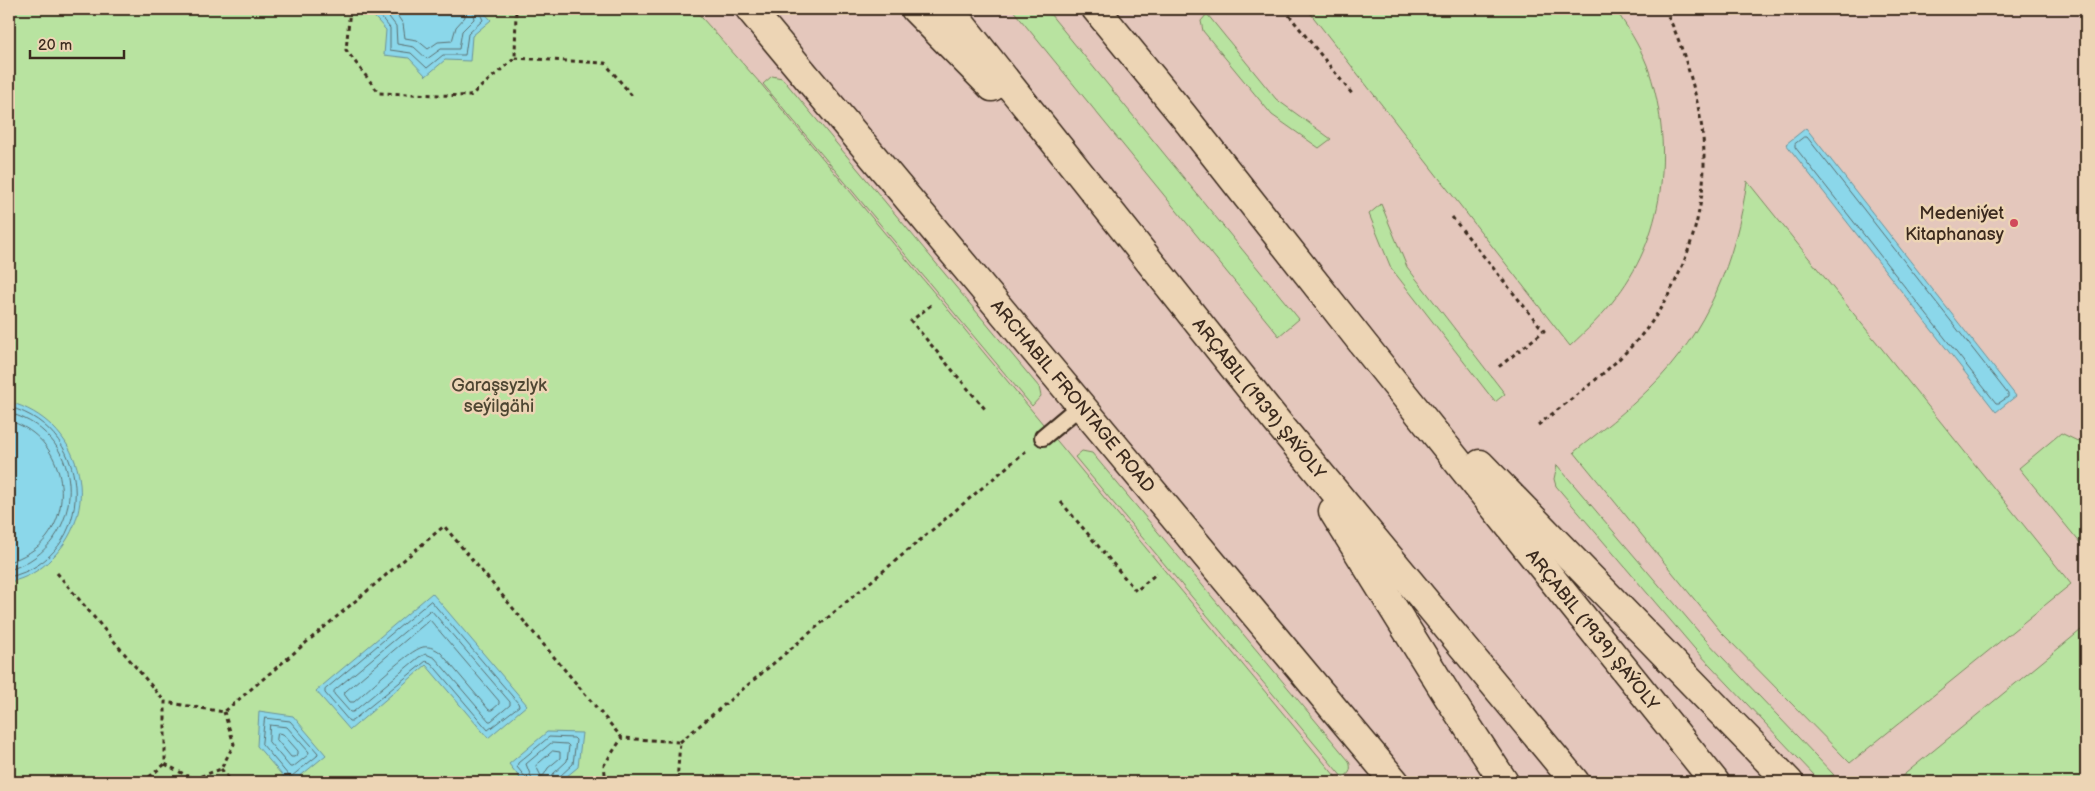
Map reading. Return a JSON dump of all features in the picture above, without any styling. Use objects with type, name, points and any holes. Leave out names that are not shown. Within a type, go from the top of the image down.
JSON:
[{"type":"main road","name":"ARCHABIL FRONTAGE ROAD","points":[[750,9],[1396,782]]},
{"type":"main road","points":[[915,9],[1100,198]]},
{"type":"main road","name":"ARÇABIL (1939) ŞAÝOLY","points":[[949,9],[1278,423],[1575,782]]},
{"type":"main road","name":"ARÇABIL (1939) ŞAÝOLY","points":[[1096,9],[1715,782]]},
{"type":"main road","points":[[1121,9],[1182,114]]},
{"type":"main road","points":[[1364,345],[1789,782]]},
{"type":"main road","points":[[1278,423],[1449,698],[1504,782]]},
{"type":"lane","points":[[1043,437],[1081,405]]},
{"type":"path","points":[[350,9],[346,50],[379,93],[470,96],[515,58],[605,63],[633,97]]},
{"type":"path","points":[[515,58],[516,9]]},
{"type":"path","points":[[1226,14],[1232,9]]},
{"type":"path","points":[[1284,9],[1353,94]]},
{"type":"path","points":[[1538,425],[1623,355],[1647,327],[1668,296],[1691,244],[1703,190],[1704,156],[1700,119],[1693,84],[1680,45],[1664,9]]},
{"type":"path","points":[[1452,217],[1544,331],[1496,369]]},
{"type":"path","points":[[931,305],[911,321],[985,409]]},
{"type":"path","points":[[165,702],[224,712],[444,526],[622,738],[680,742],[1043,437]]},
{"type":"path","points":[[1061,502],[1136,591],[1157,574]]},
{"type":"path","points":[[57,573],[165,702],[165,764]]},
{"type":"path","points":[[165,764],[193,779],[221,769],[234,744],[224,712]]},
{"type":"path","points":[[606,782],[604,765],[622,738]]},
{"type":"path","points":[[677,782],[680,742]]},
{"type":"path","points":[[143,782],[165,764]]},
{"type":"path","points":[[221,769],[232,782]]},
{"type":"green space","name":"Garaşsyzlyk seýilgähi","points":[[9,9],[694,9],[761,84],[1340,782],[9,782]]},
{"type":"green space","points":[[1012,9],[1046,9],[1299,319],[1279,336]]},
{"type":"green space","points":[[1307,9],[1615,9],[1644,58],[1656,94],[1663,154],[1661,185],[1656,214],[1647,243],[1634,271],[1606,310],[1570,346]]},
{"type":"green space","points":[[1207,14],[1276,99],[1331,139],[1319,148],[1272,115],[1203,31],[1201,21]]},
{"type":"green space","points":[[772,76],[782,78],[1039,387],[1041,396],[1032,406],[763,84]]},
{"type":"green space","points":[[1747,181],[2071,584],[1850,763],[1721,632],[1574,452],[1641,397],[1670,366],[1688,343],[1703,319],[1727,266],[1742,210]]},
{"type":"green space","points":[[1381,204],[1407,267],[1505,394],[1495,402],[1391,268],[1369,214]]},
{"type":"green space","points":[[2061,433],[2086,445],[2086,550],[2019,468]]},
{"type":"green space","points":[[1082,451],[1092,453],[1349,761],[1349,773],[1343,778],[1075,457]]},
{"type":"green space","points":[[1557,465],[1704,638],[1834,775],[1821,779],[1815,776],[1694,648],[1556,486],[1554,479]]},
{"type":"green space","points":[[2086,626],[2086,782],[1895,782]]},
{"type":"water","points":[[372,9],[481,9],[491,20],[472,36],[470,61],[445,60],[426,76],[409,58],[384,55],[386,30],[369,11]]},
{"type":"water","points":[[1806,128],[2016,396],[1996,412],[1786,144]]},
{"type":"water","points":[[9,402],[33,412],[53,427],[68,446],[77,468],[80,491],[78,514],[68,537],[52,558],[32,573],[21,579],[9,582]]},
{"type":"water","points":[[432,593],[527,705],[488,738],[426,665],[350,730],[316,691]]},
{"type":"water","points":[[259,711],[293,716],[326,755],[293,782],[288,782],[257,746]]},
{"type":"water","points":[[547,732],[582,733],[578,767],[560,782],[523,782],[509,764]]},
{"type":"place","name":"Medeniýet Kitaphanasy","points":[[2014,223]]}]
